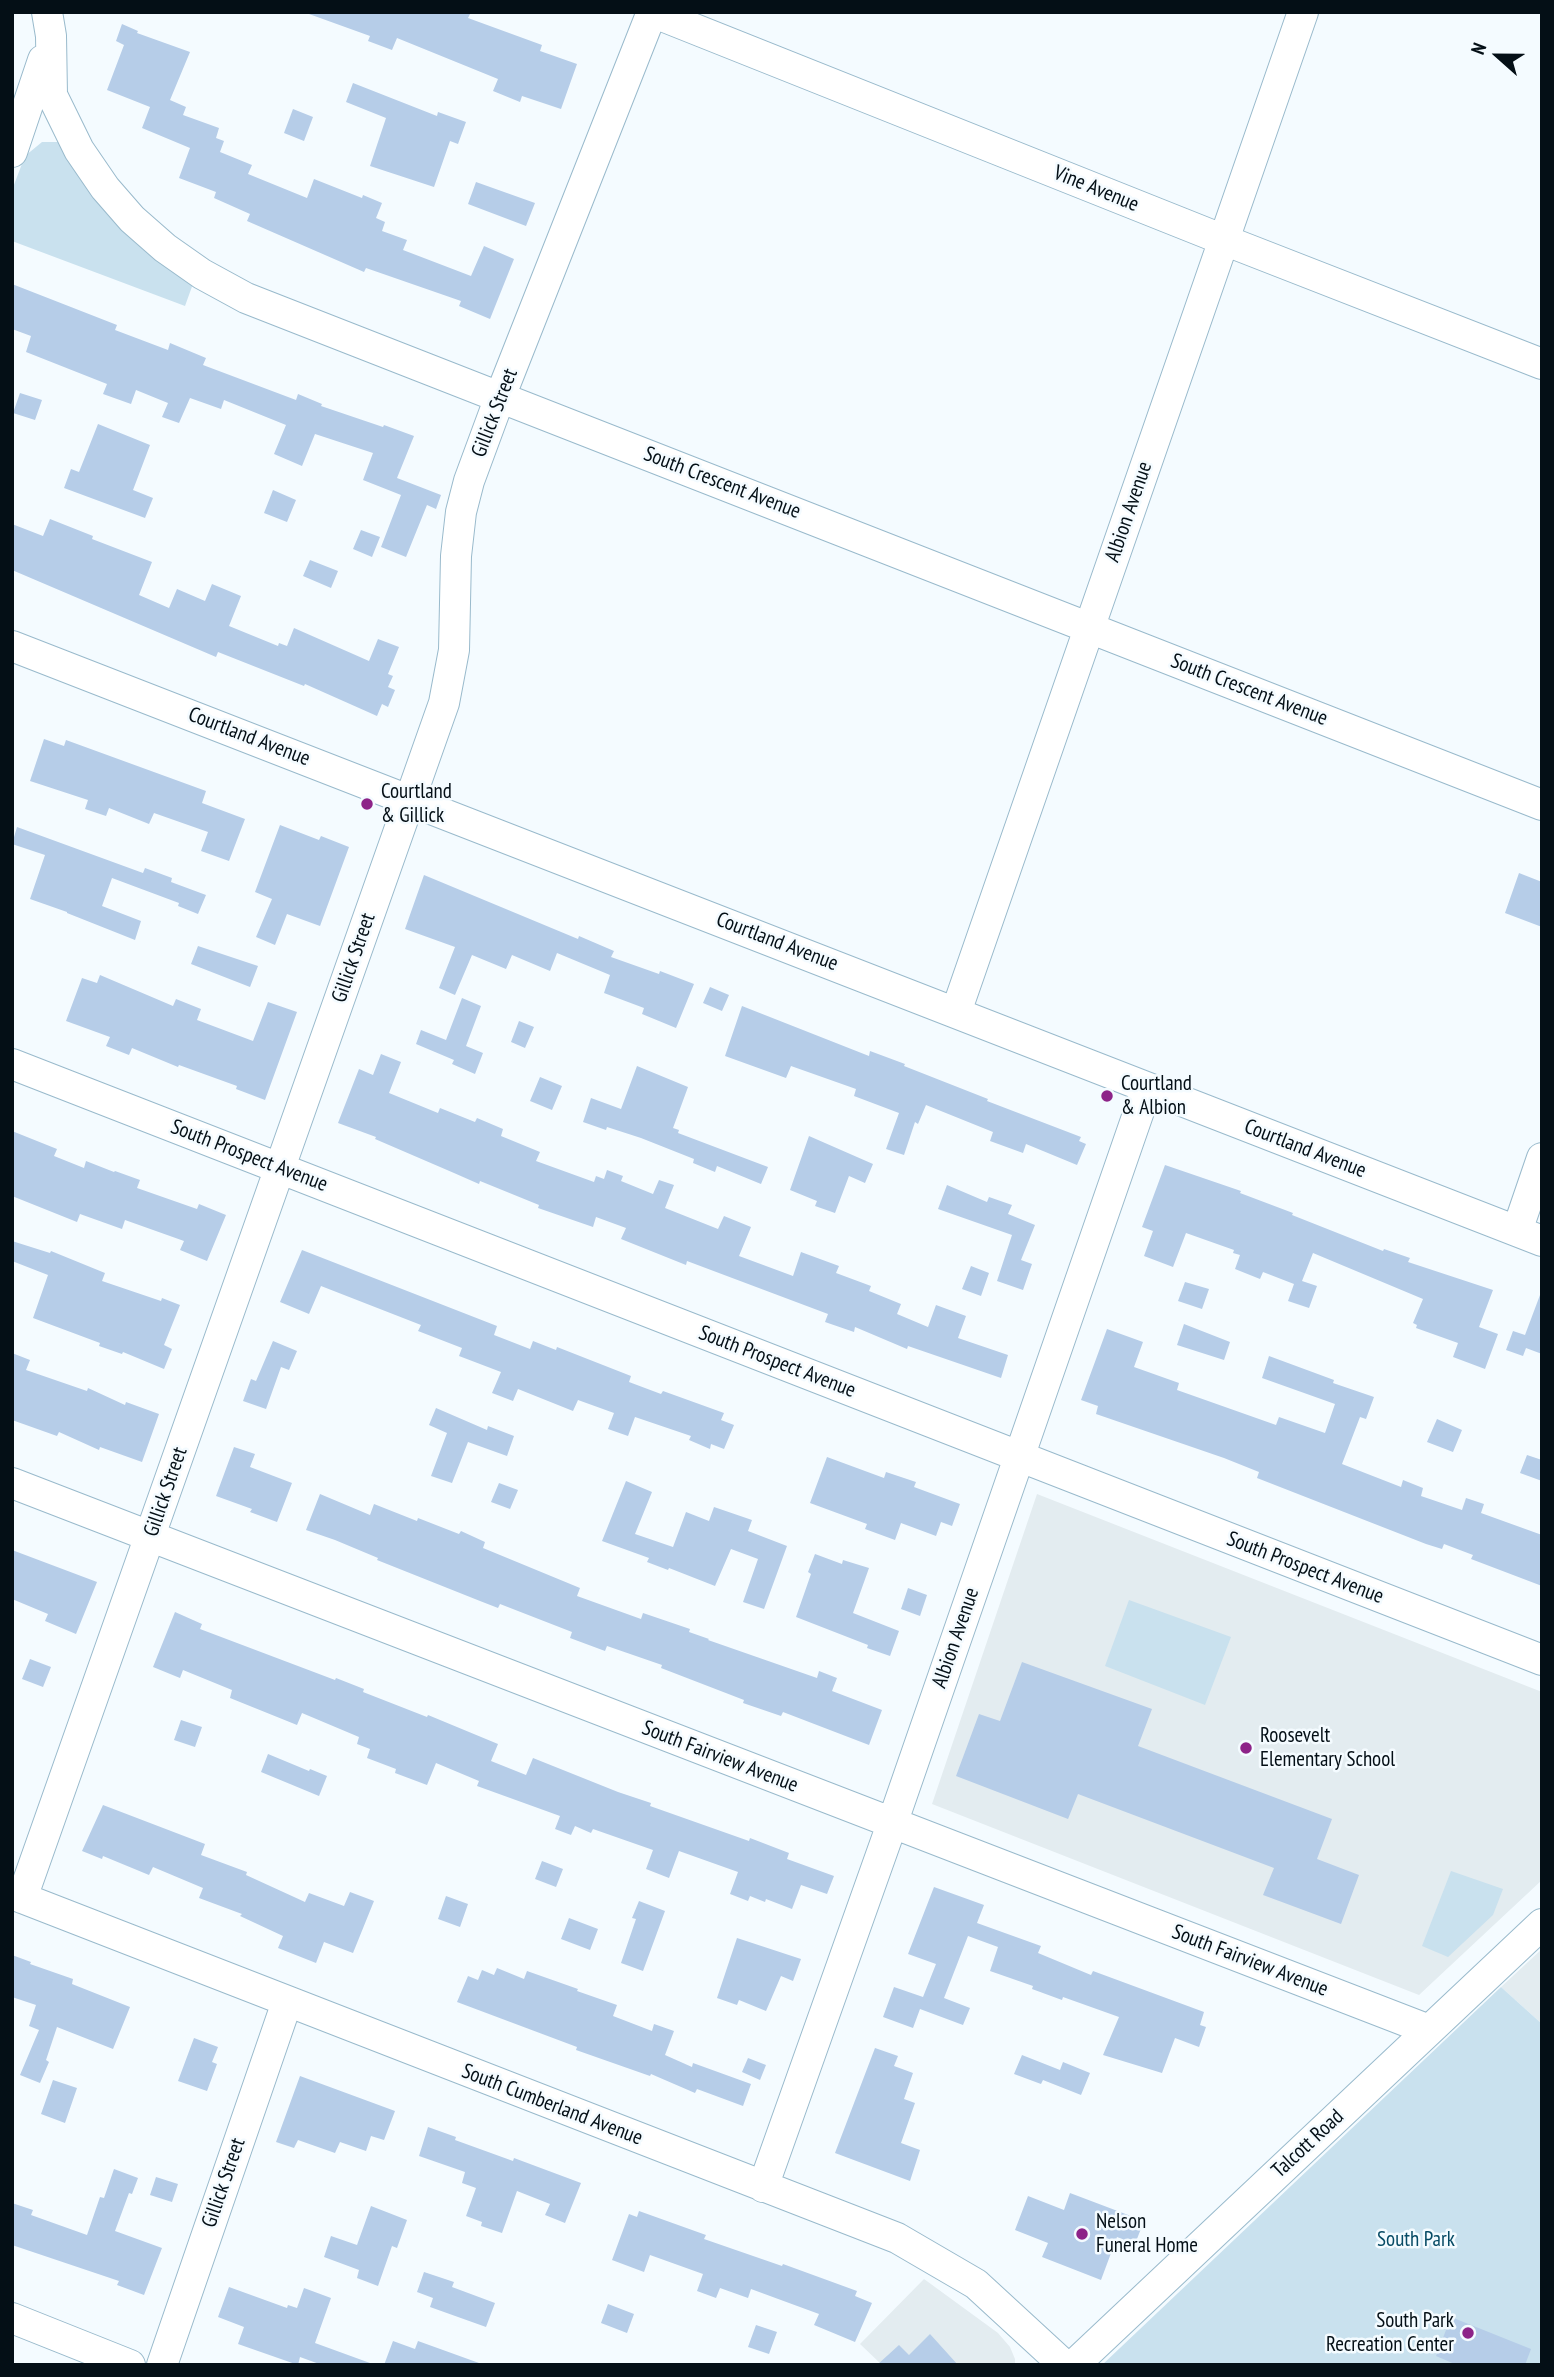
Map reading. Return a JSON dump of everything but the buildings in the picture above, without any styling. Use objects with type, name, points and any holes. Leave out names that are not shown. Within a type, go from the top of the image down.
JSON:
[{"type":"street","name":"Vine Avenue","points":[[652,12],[1542,364]]},
{"type":"street","name":"Gillick Street","points":[[17,1896],[150,1537],[444,703],[454,650],[456,556],[461,512],[469,481],[652,12]]},
{"type":"street","name":"Albion Avenue","points":[[956,1012],[1303,12]]},
{"type":"street","name":"South Crescent Avenue","points":[[52,20],[52,95],[79,150],[105,188],[132,219],[165,248],[202,274],[246,298],[1542,805]]},
{"type":"street","points":[[12,152],[18,120],[52,20]]},
{"type":"street","points":[[18,120],[52,95]]},
{"type":"street","name":"Courtland Avenue","points":[[12,646],[1529,1236]]},
{"type":"street","name":"South Prospect Avenue","points":[[12,1064],[1542,1660]]},
{"type":"street","name":"Albion Avenue","points":[[763,2187],[1147,1088]]},
{"type":"street","points":[[1529,1236],[1542,1158]]},
{"type":"street","name":"South Fairview Avenue","points":[[12,1483],[1429,2030]]},
{"type":"street","name":"South Cumberland Avenue","points":[[17,1896],[897,2238],[976,2284],[1064,2365]]},
{"type":"street","name":"Talcott Road","points":[[1074,2365],[1542,1924]]},
{"type":"street","name":"Gillick Street","points":[[162,2365],[288,2002]]},
{"type":"street","points":[[12,2318],[130,2365]]},
{"type":"shaded area","name":"Roosevelt Elementary School","points":[[1037,1494],[1542,1692],[1542,1880],[1419,1995],[932,1804]]},
{"type":"shaded area","points":[[1542,1949],[1542,2024],[1501,1987]]},
{"type":"shaded area","points":[[924,2279],[998,2333],[1010,2347],[1015,2365],[882,2365],[860,2344]]},
{"type":"green space","points":[[42,142],[59,142],[194,281],[185,306],[12,241],[12,190],[25,156]]},
{"type":"green space","points":[[1129,1600],[1231,1637],[1205,1705],[1105,1666]]},
{"type":"green space","points":[[1451,1871],[1503,1889],[1493,1915],[1448,1957],[1422,1946]]},
{"type":"green space","name":"South Park","points":[[1501,1987],[1542,2024],[1542,2365],[1102,2365]]},
{"type":"place","name":"Courtland & Gillick","points":[[367,804]]},
{"type":"place","name":"Courtland & Albion","points":[[1107,1096]]},
{"type":"place","name":"Roosevelt Elementary School","points":[[1246,1748]]},
{"type":"place","name":"Nelson Funeral Home","points":[[1082,2234]]},
{"type":"place","name":"South Park Recreation Center","points":[[1468,2333]]}]
